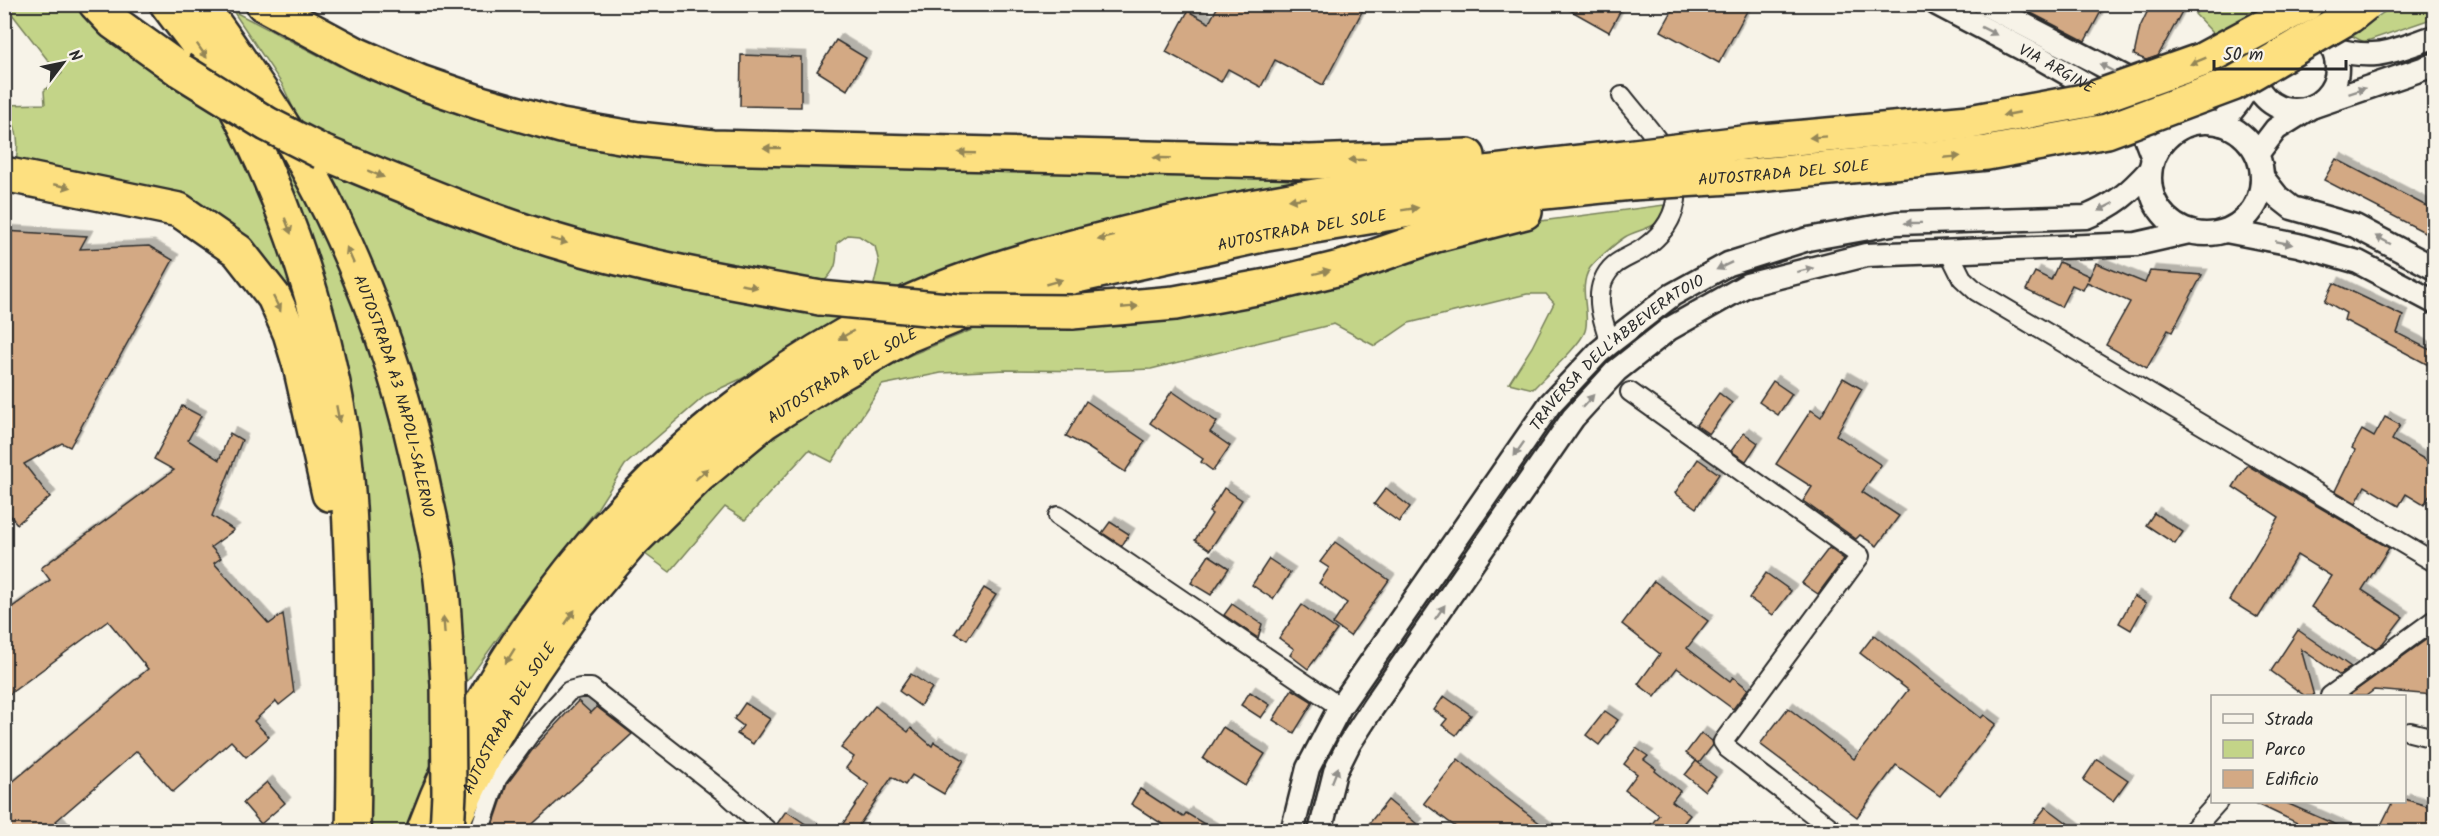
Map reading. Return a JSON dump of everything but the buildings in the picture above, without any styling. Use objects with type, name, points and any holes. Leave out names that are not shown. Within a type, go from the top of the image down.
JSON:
[{"type":"highway","points":[[96,4],[113,22],[180,70],[267,124],[322,152],[441,201],[553,240],[661,267],[820,298],[958,311],[1072,312],[1175,303],[1267,286],[1344,267],[1436,235],[1516,213],[1629,171]]},
{"type":"highway","points":[[167,4],[205,55],[246,130],[274,189],[301,261],[324,344],[342,434],[352,571],[355,757],[353,831]]},
{"type":"highway","name":"AUTOSTRADA A3 NAPOLI-SALERNO","points":[[199,4],[279,119],[323,195],[355,264],[387,348],[417,455],[441,579],[448,684],[448,831]]},
{"type":"highway","points":[[263,4],[356,54],[420,82],[481,103],[561,126],[638,139],[713,147],[1310,162],[1533,153],[1629,171]]},
{"type":"highway","name":"AUTOSTRADA DEL SOLE","points":[[423,831],[465,733],[496,679],[560,583],[608,525],[671,459],[731,410],[799,362],[873,320],[954,284],[1029,258],[1149,227],[1269,203],[1502,170],[1629,171],[1748,176],[1987,153],[2107,131],[2233,84],[2350,16],[2365,4]]},
{"type":"highway","name":"AUTOSTRADA DEL SOLE","points":[[448,831],[491,741],[531,673],[578,605],[630,544],[699,476],[764,422],[831,379],[906,336],[984,304],[1059,280],[1267,234],[1629,171],[1751,142],[1970,122],[2089,100],[2202,60],[2306,16]]},
{"type":"highway","points":[[4,174],[179,210],[238,251],[274,297],[290,333],[300,366],[323,464],[334,537],[340,680],[340,831]]},
{"type":"street","name":"VIA ARGINE","points":[[1937,4],[2042,59],[2115,101],[2143,132],[2151,164]]},
{"type":"street","name":"VIA ARGINE","points":[[1983,4],[2190,112],[2218,123]]},
{"type":"street","points":[[2276,30],[2279,4]]},
{"type":"street","points":[[2258,154],[2276,129],[2323,99],[2332,88],[2337,72],[2336,57],[2332,49],[2306,16],[2287,4]]},
{"type":"street","points":[[2306,16],[2289,26],[2276,30],[2264,39],[2256,51],[2254,78],[2263,96],[2275,105],[2289,110],[2311,107],[2434,64]]},
{"type":"street","points":[[2332,49],[2356,56],[2377,55],[2396,51],[2434,37]]},
{"type":"street","points":[[2218,123],[2238,103],[2254,78]]},
{"type":"street","points":[[1610,343],[1601,314],[1600,292],[1604,278],[1618,260],[1643,249],[1663,232],[1674,215],[1677,195],[1671,162],[1647,126],[1622,96]]},
{"type":"street","points":[[2196,122],[2218,123],[2233,128],[2247,139],[2258,154],[2263,178],[2258,200],[2245,219],[2226,231],[2214,234],[2189,232],[2174,225],[2163,215],[2152,193],[2151,164],[2163,141],[2178,128],[2196,122]]},
{"type":"street","name":"TRAVERSA DELL'ABBEVERATOIO","points":[[1292,831],[1308,768],[1340,707],[1550,404],[1610,343],[1672,295],[1728,264],[1808,239],[1897,223],[2086,217],[2109,207],[2130,192],[2151,164]]},
{"type":"street","points":[[2263,178],[2278,197],[2292,208],[2355,226],[2434,268]]},
{"type":"street","points":[[2226,231],[2298,245],[2358,262],[2434,302]]},
{"type":"street","name":"TRAVERSA DELL'ABBEVERATOIO","points":[[1320,831],[1335,772],[1349,744],[1573,418],[1616,371],[1669,329],[1747,285],[1866,255],[2136,244],[2189,232]]},
{"type":"street","points":[[1949,252],[1962,278],[1976,291],[2434,562]]},
{"type":"street","points":[[1630,392],[1860,556],[1723,742],[1727,748],[1836,831]]},
{"type":"street","points":[[1058,516],[1340,707]]},
{"type":"street","points":[[2331,695],[2434,620]]},
{"type":"street","points":[[479,831],[497,779],[530,735],[569,691],[580,688],[591,688],[613,703],[769,831]]},
{"type":"street","points":[[2410,732],[2434,738]]},
{"type":"street","points":[[2191,831],[2216,803]]},
{"type":"green space","points":[[5,5],[86,5],[182,86],[229,119],[249,163],[313,338],[248,243],[16,162],[18,147],[16,133],[4,105],[45,104],[44,91],[62,73],[50,63]]},
{"type":"green space","points":[[2204,5],[2263,5],[2263,12],[2215,35],[2195,14]]},
{"type":"green space","points":[[2395,5],[2434,5],[2434,18],[2364,42],[2350,35]]},
{"type":"green space","points":[[233,11],[360,77],[542,136],[1348,173],[902,290],[873,288],[879,263],[875,246],[859,236],[848,235],[837,243],[835,266],[821,284],[650,250],[500,209],[308,129],[295,112],[282,84]]},
{"type":"green space","points":[[262,134],[280,142],[315,202],[390,391],[433,601],[439,768],[411,831],[360,831],[360,545]]},
{"type":"green space","points":[[327,172],[477,229],[855,313],[767,367],[706,395],[625,465],[597,509],[531,592],[463,687]]},
{"type":"green space","points":[[1664,205],[1661,219],[1650,227],[1625,237],[1590,268],[1586,276],[1584,292],[1585,331],[1570,352],[1533,389],[1509,383],[1532,347],[1554,303],[1546,294],[1527,294],[1409,323],[1375,346],[1334,324],[1151,369],[941,373],[882,385],[832,462],[809,450],[745,520],[725,507],[670,572],[645,554],[689,505],[736,466],[816,407],[901,359],[996,320],[1533,222]]}]
